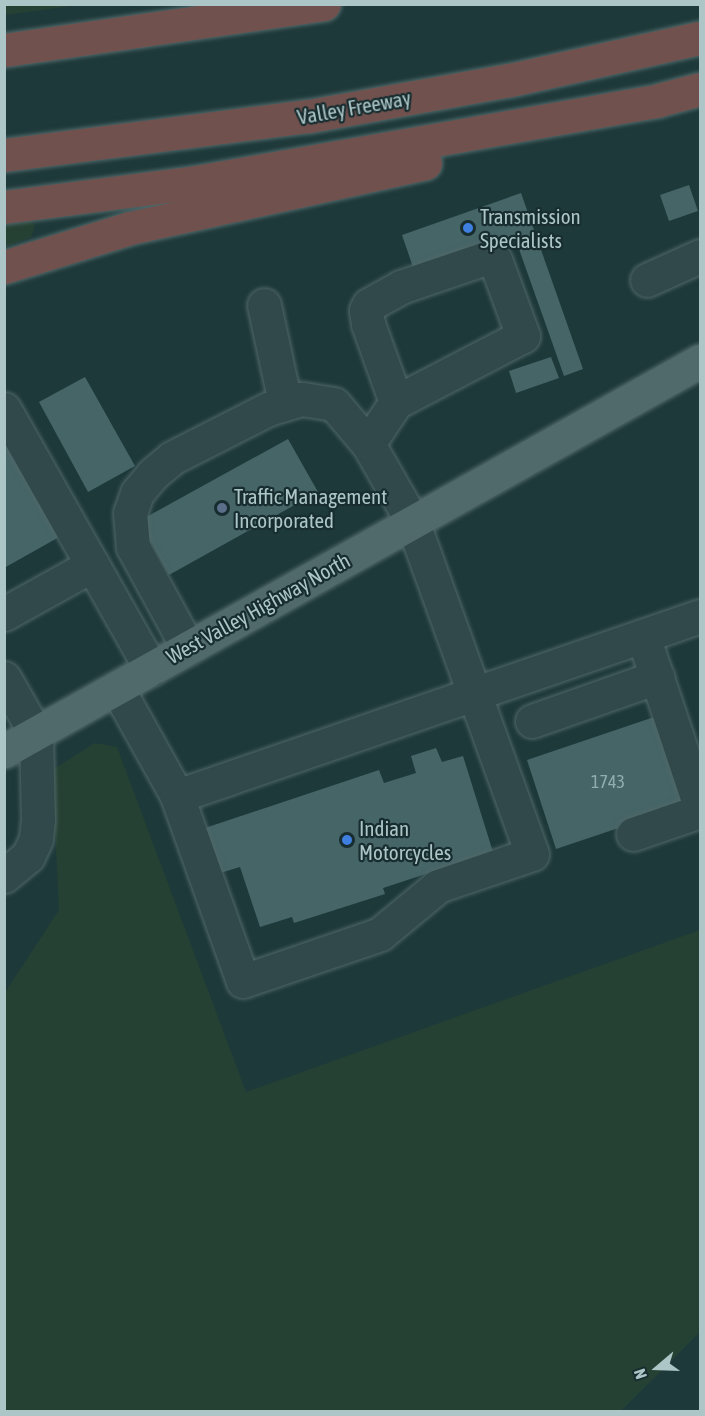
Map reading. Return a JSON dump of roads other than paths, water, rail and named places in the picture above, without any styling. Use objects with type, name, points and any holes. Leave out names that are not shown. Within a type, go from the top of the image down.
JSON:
[{"type":"highway","points":[[4,50],[324,4]]},
{"type":"highway","name":"Valley Freeway","points":[[4,154],[309,116],[510,80],[700,38]]},
{"type":"highway","points":[[4,207],[196,182],[658,100],[700,89]]},
{"type":"highway","points":[[4,267],[130,228],[604,121],[658,100]]},
{"type":"main road","name":"West Valley Highway North","points":[[4,752],[700,361]]},
{"type":"lane","points":[[647,280],[700,256]]},
{"type":"lane","points":[[368,444],[396,402],[523,336],[495,260],[489,257],[401,287],[369,305],[366,310],[368,324],[396,402]]},
{"type":"lane","points":[[264,305],[285,403]]},
{"type":"lane","points":[[117,688],[177,796],[243,981],[380,934],[438,886],[532,854],[477,693],[412,521],[368,444],[334,404],[313,398],[285,403],[172,458],[143,485],[132,504],[130,530],[133,547],[188,648]]},
{"type":"lane","points":[[4,410],[151,669]]},
{"type":"lane","points":[[4,614],[92,566]]},
{"type":"lane","points":[[177,796],[643,636],[699,622]]},
{"type":"lane","points":[[643,636],[700,806]]},
{"type":"lane","points":[[4,678],[36,734],[36,839],[28,856],[4,876]]},
{"type":"lane","points":[[532,721],[657,678]]},
{"type":"lane","points":[[633,834],[700,811]]},
{"type":"place","name":"Transmission Specialists","points":[[468,228]]},
{"type":"place","name":"Traffic Management Incorporated","points":[[222,508]]},
{"type":"place","name":"Indian Motorcycles","points":[[347,840]]}]
